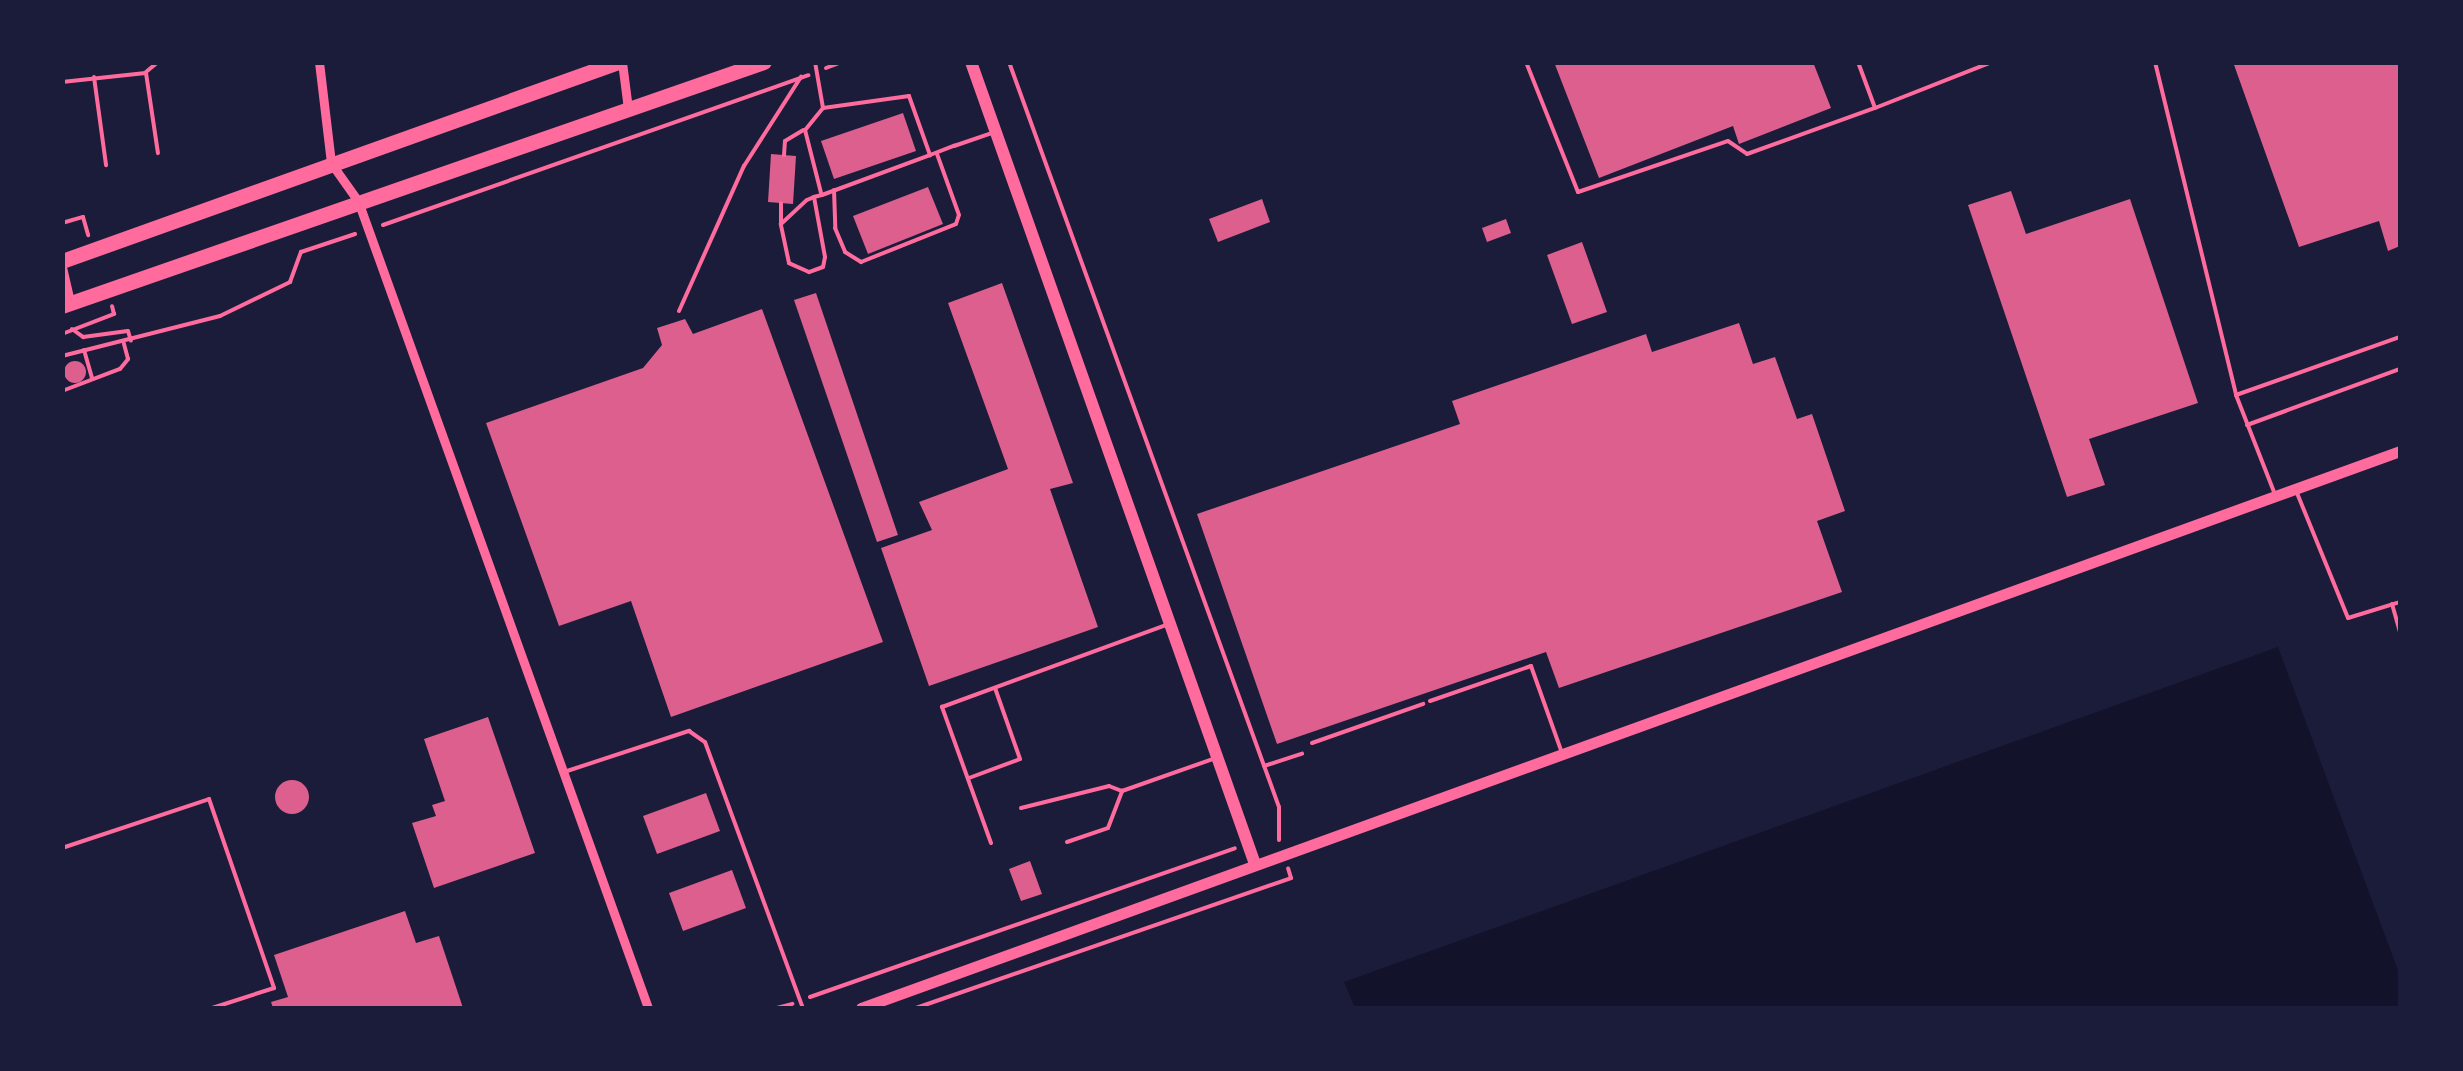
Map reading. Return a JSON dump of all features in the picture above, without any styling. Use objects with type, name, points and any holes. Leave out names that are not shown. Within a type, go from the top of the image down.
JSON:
[{"type":"highway","points":[[62,264],[332,163],[620,62]]},
{"type":"highway","points":[[66,305],[764,62]]},
{"type":"main road","points":[[971,62],[1255,864]]},
{"type":"street","points":[[319,62],[332,163],[358,201],[648,1008]]},
{"type":"street","points":[[620,62],[628,109]]},
{"type":"street","points":[[62,264],[66,305]]},
{"type":"street","points":[[861,1008],[2400,451]]},
{"type":"lane","points":[[62,82],[146,73],[158,62]]},
{"type":"lane","points":[[815,62],[823,108]]},
{"type":"lane","points":[[1526,62],[1578,192],[1728,141],[1747,154],[1992,62]]},
{"type":"lane","points":[[1858,62],[1875,108]]},
{"type":"lane","points":[[2154,62],[2236,394],[2276,496]]},
{"type":"lane","points":[[146,73],[158,153]]},
{"type":"lane","points":[[94,77],[106,165]]},
{"type":"lane","points":[[784,155],[785,141],[805,130],[823,108],[909,96],[934,154],[956,224],[861,262],[845,252],[834,228],[834,190]]},
{"type":"lane","points":[[805,130],[822,194]]},
{"type":"lane","points":[[781,224],[810,199],[995,132]]},
{"type":"lane","points":[[781,203],[788,263],[810,272],[823,267],[810,199]]},
{"type":"lane","points":[[2236,394],[2400,337]]},
{"type":"lane","points":[[2247,425],[2400,369]]},
{"type":"lane","points":[[2295,489],[2348,618],[2400,602]]},
{"type":"lane","points":[[2392,604],[2400,632]]},
{"type":"lane","points":[[991,843],[942,707],[1171,624]]},
{"type":"lane","points":[[1528,659],[1562,753]]},
{"type":"lane","points":[[1430,702],[1530,666]]},
{"type":"lane","points":[[969,778],[1020,758],[995,688]]},
{"type":"lane","points":[[1312,743],[1423,704]]},
{"type":"lane","points":[[562,772],[689,731],[704,742],[803,1008]]},
{"type":"lane","points":[[1021,808],[1109,786],[1122,790],[1218,758]]},
{"type":"lane","points":[[1067,842],[1108,828],[1122,790]]},
{"type":"lane","points":[[62,848],[210,799],[274,988],[212,1008]]},
{"type":"path","points":[[395,221],[842,62]]},
{"type":"path","points":[[777,1008],[1248,843],[1276,828],[1278,807],[1264,766],[1009,62]]},
{"type":"path","points":[[679,312],[744,166],[801,78]]},
{"type":"path","points":[[62,222],[83,217]]},
{"type":"path","points":[[62,356],[128,343],[268,294],[290,282],[302,252],[335,240]]},
{"type":"path","points":[[62,334],[114,314]]},
{"type":"path","points":[[62,391],[125,365],[126,321]]},
{"type":"path","points":[[72,329],[83,336],[128,330]]},
{"type":"path","points":[[84,350],[92,378]]},
{"type":"path","points":[[1264,766],[1302,754]]},
{"type":"path","points":[[916,1008],[1291,878]]},
{"type":"shaded area","points":[[2278,647],[2400,976],[2400,1008],[1355,1008],[1344,982]]},
{"type":"building","points":[[1554,62],[1813,62],[1831,108],[1739,144],[1733,126],[1599,178]]},
{"type":"building","points":[[2233,62],[2400,62],[2400,246],[2388,251],[2379,221],[2299,247]]},
{"type":"building","points":[[903,113],[916,151],[834,179],[821,141]]},
{"type":"building","points":[[771,154],[796,156],[793,204],[768,202]]},
{"type":"building","points":[[928,187],[943,224],[868,254],[853,216]]},
{"type":"building","points":[[2011,191],[2026,234],[2130,199],[2198,403],[2089,439],[2105,485],[2067,497],[1968,205]]},
{"type":"building","points":[[1262,199],[1270,222],[1218,242],[1209,219]]},
{"type":"building","points":[[1506,219],[1511,233],[1487,242],[1482,228]]},
{"type":"building","points":[[1582,242],[1607,312],[1572,324],[1547,255]]},
{"type":"building","points":[[1002,283],[1073,483],[1050,489],[1098,627],[929,686],[881,548],[932,530],[919,502],[1008,469],[948,303]]},
{"type":"building","points":[[816,293],[898,535],[877,542],[794,300]]},
{"type":"building","points":[[762,309],[883,642],[671,717],[631,601],[559,626],[486,423],[643,368],[662,345],[657,328],[685,319],[693,334]]},
{"type":"building","points":[[1739,323],[1753,364],[1775,357],[1797,419],[1812,414],[1845,511],[1817,521],[1842,592],[1559,688],[1546,652],[1277,744],[1197,514],[1460,424],[1452,401],[1646,334],[1652,352]]},
{"type":"building","points":[[71,361],[79,361],[86,372],[79,383],[71,383],[64,376],[64,368]]},
{"type":"building","points":[[488,717],[535,853],[434,888],[412,823],[436,816],[432,805],[445,801],[424,739]]},
{"type":"building","points":[[292,780],[304,785],[309,797],[304,809],[292,814],[280,809],[275,797],[280,785]]},
{"type":"building","points":[[706,793],[720,831],[657,854],[643,816]]},
{"type":"building","points":[[1030,861],[1042,894],[1021,901],[1009,869]]},
{"type":"building","points":[[732,870],[746,908],[683,931],[669,893]]},
{"type":"building","points":[[405,911],[416,943],[439,936],[463,1008],[273,1008],[271,1002],[288,997],[274,955]]}]
